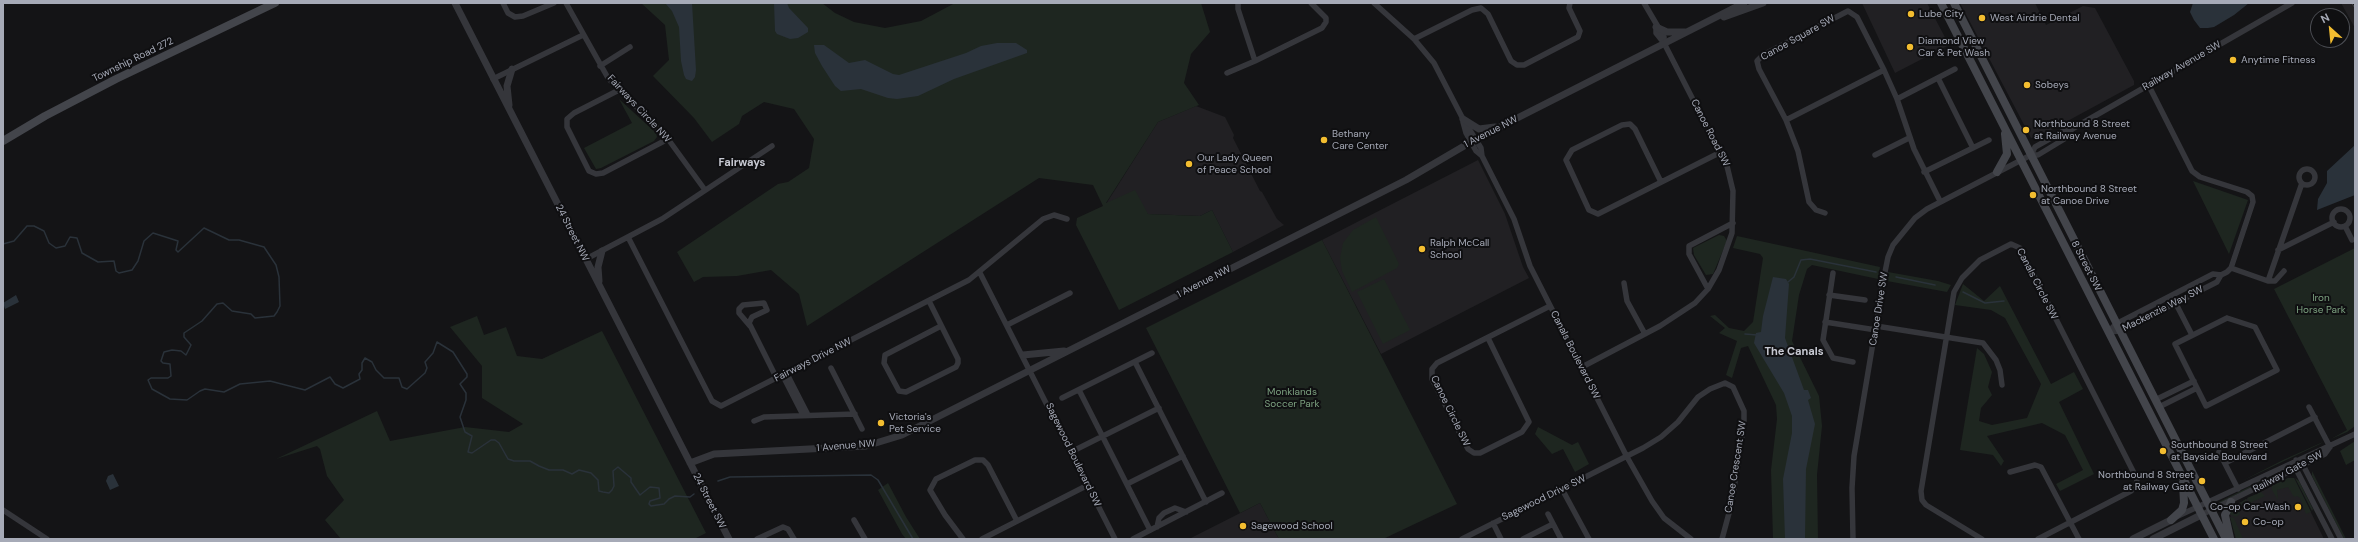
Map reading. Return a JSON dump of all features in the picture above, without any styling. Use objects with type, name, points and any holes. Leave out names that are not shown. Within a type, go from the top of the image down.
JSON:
[{"type":"main road","name":"Township Road 272","points":[[3,141],[44,116],[116,79],[274,3]]},
{"type":"main road","name":"8 Street SW","points":[[1941,3],[2214,539]]},
{"type":"main road","name":"8 Street SW","points":[[1954,3],[2226,539]]},
{"type":"main road","points":[[1997,172],[2007,154],[2004,127]]},
{"type":"main road","points":[[2171,520],[2182,510],[2184,503],[2182,478]]},
{"type":"main road","points":[[2230,539],[2224,519],[2226,510],[2231,502]]},
{"type":"street","name":"24 Street NW","points":[[455,3],[690,462]]},
{"type":"street","points":[[503,3],[511,16],[519,17],[554,3]]},
{"type":"street","name":"Fairways Circle NW","points":[[566,3],[600,66],[619,90],[668,139],[705,190]]},
{"type":"street","points":[[1238,3],[1238,9],[1255,61]]},
{"type":"street","points":[[1227,73],[1322,28],[1326,22],[1326,18],[1312,3]]},
{"type":"street","name":"Canals Boulevard SW","points":[[1374,3],[1414,39],[1434,63],[1508,205],[1530,266],[1627,457],[1660,512],[1680,532],[1691,539]]},
{"type":"street","points":[[1414,39],[1472,10],[1481,8],[1488,14],[1511,61],[1517,65],[1524,65],[1578,37],[1580,31],[1569,8],[1570,3]]},
{"type":"street","name":"Canoe Road SW","points":[[1582,367],[1680,315],[1708,289],[1728,249],[1733,223],[1731,178],[1721,152],[1664,43],[1664,37],[1656,27],[1644,3]]},
{"type":"street","name":"1 Avenue NW","points":[[690,462],[714,454],[832,449],[875,445],[902,435],[1406,180],[1473,140],[1744,3]]},
{"type":"street","name":"1 Avenue NW","points":[[1696,27],[1763,3]]},
{"type":"street","name":"Railway Avenue SW","points":[[2031,155],[2034,147],[2062,132],[2072,130],[2292,3]]},
{"type":"street","name":"Canoe Square SW","points":[[1786,120],[1759,69],[1759,57],[1844,13],[1852,12],[1857,17],[1884,70],[1897,99],[1909,138],[1924,172],[1940,201]]},
{"type":"street","points":[[1656,27],[1667,32],[1687,32]]},
{"type":"street","points":[[493,79],[583,35]]},
{"type":"street","points":[[600,66],[630,47]]},
{"type":"street","points":[[509,110],[507,86],[512,69]]},
{"type":"street","points":[[1897,99],[1955,69]]},
{"type":"street","points":[[1825,213],[1816,210],[1809,202],[1798,151],[1786,120],[1884,70]]},
{"type":"street","points":[[1938,78],[1973,148]]},
{"type":"street","points":[[2148,86],[2192,171],[2200,177],[2247,192],[2252,196],[2254,202],[2230,268],[2273,282],[2284,271]]},
{"type":"street","points":[[619,90],[574,113],[567,119],[567,127],[589,171],[596,174],[604,173],[668,139]]},
{"type":"street","points":[[1462,119],[1479,129],[1499,127]]},
{"type":"street","points":[[1661,182],[1635,129],[1630,124],[1622,125],[1572,150],[1566,160],[1589,210],[1595,214],[1601,213],[1721,152]]},
{"type":"street","points":[[1875,155],[1909,138]]},
{"type":"street","points":[[1924,172],[1989,140]]},
{"type":"street","points":[[586,259],[662,219],[772,146]]},
{"type":"street","name":"Canoe Drive SW","points":[[1853,539],[1852,488],[1854,456],[1888,257],[1893,245],[1914,218],[1940,201],[2031,155]]},
{"type":"street","points":[[2268,281],[2302,183]]},
{"type":"street","points":[[2338,210],[2345,210],[2352,213],[2350,221],[2345,226],[2339,226],[2334,222],[2333,215],[2338,210]]},
{"type":"street","name":"Fairways Drive NW","points":[[628,237],[715,404],[724,406],[929,302],[980,273],[1043,219],[1054,215],[1067,219]]},
{"type":"street","points":[[2278,250],[2334,222]]},
{"type":"street","points":[[1708,289],[1689,254],[1689,246],[1733,223]]},
{"type":"street","points":[[2345,226],[2352,240]]},
{"type":"street","name":"Canals Circle SW","points":[[1982,539],[1926,505],[1921,498],[1945,336],[1954,292],[1962,278],[1972,267],[1990,253],[2007,244],[2018,245],[2137,479],[2136,486],[2131,491],[2038,539]]},
{"type":"street","points":[[599,285],[598,267],[602,250]]},
{"type":"street","name":"Mackenzie Way SW","points":[[2108,332],[2176,303],[2217,282],[2221,275],[2230,268]]},
{"type":"street","points":[[980,273],[1031,370]]},
{"type":"street","points":[[1833,273],[1823,340],[1833,358],[1853,362]]},
{"type":"street","name":"Mackenzie Way SW","points":[[2118,328],[2172,295],[2213,274],[2221,275]]},
{"type":"street","points":[[1624,283],[1627,301],[1645,334]]},
{"type":"street","points":[[1007,325],[1070,293]]},
{"type":"street","points":[[1829,295],[1866,300]]},
{"type":"street","points":[[2172,295],[2192,335]]},
{"type":"street","points":[[929,302],[958,359],[957,365],[906,392],[899,391],[884,364],[885,355],[941,326]]},
{"type":"street","points":[[750,326],[752,317],[767,310],[764,303],[743,306],[739,309],[739,313],[750,326],[777,379]]},
{"type":"street","name":"Canoe Circle SW","points":[[1488,338],[1529,422],[1522,432],[1480,453],[1474,453],[1468,449],[1431,374],[1437,363],[1550,306]]},
{"type":"street","points":[[2227,318],[2255,327],[2277,370],[2206,406],[2175,344],[2192,335],[2227,318]]},
{"type":"street","points":[[1825,322],[1945,336],[1978,342],[1987,347],[2000,370],[2002,385]]},
{"type":"street","points":[[1023,355],[1070,350]]},
{"type":"street","points":[[1062,398],[1152,353]]},
{"type":"street","points":[[1135,362],[1206,502]]},
{"type":"street","points":[[831,368],[862,429]]},
{"type":"street","name":"Sagewood Boulevard SW","points":[[1031,370],[1115,539]]},
{"type":"street","points":[[785,375],[805,415]]},
{"type":"street","points":[[2157,404],[2194,381]]},
{"type":"street","name":"Canoe Crescent SW","points":[[1627,457],[1660,437],[1678,422],[1698,397],[1720,384],[1729,384],[1733,387],[1744,411],[1744,422],[1732,502],[1722,539]]},
{"type":"street","points":[[2157,404],[2197,388]]},
{"type":"street","points":[[1079,390],[1150,530]]},
{"type":"street","points":[[2309,407],[2330,447]]},
{"type":"street","points":[[1071,452],[1159,408]]},
{"type":"street","points":[[754,421],[764,417],[854,414]]},
{"type":"street","points":[[2225,463],[2315,418]]},
{"type":"street","name":"Railway Gate SW","points":[[2171,520],[2200,512],[2238,489],[2296,460],[2321,449],[2330,447],[2355,434]]},
{"type":"street","name":"Railway Gate SW","points":[[2210,507],[2231,502],[2325,454],[2330,447]]},
{"type":"street","points":[[2219,452],[2238,489]]},
{"type":"street","points":[[1127,484],[1183,456]]},
{"type":"street","name":"Sagewood Drive SW","points":[[1462,539],[1627,457]]},
{"type":"street","points":[[963,539],[945,515],[930,490],[936,479],[975,460],[983,460],[988,465],[1017,521]]},
{"type":"street","points":[[2296,460],[2303,465],[2340,539]]},
{"type":"street","points":[[2296,460],[2296,469],[2332,539]]},
{"type":"street","name":"24 Street SW","points":[[690,462],[729,539]]},
{"type":"street","points":[[2010,472],[2035,465],[2041,467],[2079,539]]},
{"type":"street","points":[[982,539],[1088,485]]},
{"type":"street","points":[[1562,489],[1589,539]]},
{"type":"street","points":[[1133,539],[1222,493]]},
{"type":"street","points":[[1157,527],[1158,518],[1164,513],[1175,508],[1186,512]]},
{"type":"street","points":[[3,510],[47,539]]},
{"type":"street","points":[[2153,539],[2200,512]]},
{"type":"street","points":[[1548,514],[1561,539]]},
{"type":"street","points":[[854,520],[865,539]]},
{"type":"street","points":[[2133,539],[2171,520]]},
{"type":"street","points":[[1493,523],[1501,539]]},
{"type":"street","points":[[1523,539],[1553,524]]},
{"type":"street","points":[[757,539],[783,527],[788,529],[794,539]]},
{"type":"shaded area","points":[[665,3],[692,3],[696,70],[695,77],[692,81],[686,79],[684,75],[681,61],[679,27],[672,11]]},
{"type":"shaded area","points":[[774,3],[787,3],[789,8],[808,28],[808,32],[798,38],[790,39],[777,34],[775,31]]},
{"type":"shaded area","points":[[1862,3],[1927,3],[1949,45],[1895,73]]},
{"type":"shaded area","points":[[1960,3],[2035,3],[2046,25],[2083,6],[2095,8],[2134,81],[2134,85],[2038,137],[2031,138]]},
{"type":"shaded area","points":[[2193,3],[2249,3],[2234,15],[2214,27],[2200,28],[2190,12]]},
{"type":"shaded area","points":[[2341,3],[2355,3],[2355,28],[2350,19],[2350,8],[2344,8]]},
{"type":"shaded area","points":[[997,43],[1016,43],[1027,50],[1027,53],[954,79],[918,96],[897,99],[888,98],[861,89],[841,91],[835,86],[822,66],[815,53],[814,45],[824,45],[849,63],[865,60],[893,74],[899,75],[966,53],[981,46]]},
{"type":"shaded area","name":"Our Lady Queen of Peace School","points":[[1196,106],[1225,117],[1234,135],[1233,138],[1260,191],[1277,219],[1284,225],[1233,252],[1212,210],[1200,216],[1148,214],[1106,204],[1158,122]]},
{"type":"shaded area","points":[[2355,145],[2355,195],[2317,210],[2318,199],[2327,183],[2327,171]]},
{"type":"shaded area","name":"Ralph McCall School","points":[[1478,160],[1505,214],[1523,267],[1529,278],[1381,354],[1322,240]]},
{"type":"shaded area","points":[[1773,277],[1786,279],[1789,284],[1785,338],[1804,390],[1808,390],[1811,398],[1808,400],[1815,424],[1806,469],[1805,539],[1785,539],[1783,479],[1792,433],[1792,416],[1784,393],[1754,343],[1756,333],[1761,332],[1763,316]]},
{"type":"shaded area","points":[[16,295],[19,302],[5,309],[3,303]]},
{"type":"shaded area","points":[[113,474],[119,486],[110,490],[106,481],[108,476]]},
{"type":"shaded area","points":[[2288,478],[2294,478],[2324,539],[2236,539],[2230,514],[2235,505]]},
{"type":"shaded area","name":"Sagewood School","points":[[1260,503],[1279,539],[1189,539]]},
{"type":"green space","points":[[641,3],[822,3],[835,13],[854,22],[885,28],[921,21],[955,3],[1201,3],[1210,32],[1191,54],[1184,83],[1199,105],[1158,122],[1106,203],[1135,190],[1148,214],[1200,216],[1212,210],[1233,252],[1119,310],[1076,225],[1077,218],[1103,206],[1093,185],[1039,178],[807,326],[799,294],[771,270],[737,276],[703,277],[694,282],[677,252],[778,184],[788,182],[809,168],[814,139],[794,109],[764,102],[742,116],[739,124],[712,142],[694,118],[653,76],[669,60],[665,25]]},
{"type":"green space","points":[[619,99],[656,133],[657,137],[654,141],[601,168],[596,169],[584,148],[632,123]]},
{"type":"green space","points":[[2193,181],[2248,200],[2229,254]]},
{"type":"green space","points":[[1376,217],[1399,264],[1397,268],[1352,292],[1342,271],[1340,258],[1343,243],[1353,230]]},
{"type":"green space","points":[[1719,235],[1724,236],[1727,241],[1713,274],[1706,275],[1694,255],[1693,248]]},
{"type":"green space","points":[[1737,236],[1880,267],[1878,279],[1812,265],[1807,269],[1799,295],[1792,341],[1819,396],[1822,426],[1817,475],[1818,539],[1773,539],[1771,470],[1777,419],[1776,405],[1748,346],[1741,348],[1732,378],[1726,375],[1737,341],[1719,333],[1725,328],[1710,316],[1715,315],[1729,328],[1744,331],[1753,322],[1763,258],[1760,254],[1733,248]]},
{"type":"green space","name":"Monklands Soccer Park","points":[[1322,240],[1457,504],[1383,539],[1279,539],[1260,503],[1240,513],[1146,328]]},
{"type":"green space","name":"Iron Horse Park","points":[[2355,248],[2355,426],[2347,432],[2331,439],[2347,430],[2274,289]]},
{"type":"green space","points":[[1888,272],[1938,281],[1951,285],[1947,292],[1887,281]]},
{"type":"green space","points":[[1384,279],[1410,330],[1383,344],[1357,292]]},
{"type":"green space","points":[[1963,284],[1984,301],[2000,286],[2051,384],[2074,372],[2083,389],[2059,402],[2094,474],[2060,491],[2056,484],[2083,470],[2065,435],[2042,423],[1987,436],[2004,461],[2001,466],[1993,455],[1960,450],[1977,348],[1984,354],[1992,372],[1988,387],[1992,395],[1981,408],[1979,421],[1992,425],[2027,418],[2041,384],[2005,318],[1991,310],[1955,305]]},
{"type":"green space","points":[[477,316],[484,335],[506,327],[517,356],[542,359],[602,331],[706,533],[694,539],[341,539],[325,520],[344,500],[327,476],[320,449],[317,446],[276,459],[377,411],[390,441],[465,427],[509,432],[523,424],[482,398],[482,366],[450,327]]},
{"type":"green space","points":[[1538,427],[1572,445],[1578,442],[1589,464],[1575,472],[1563,449],[1552,454],[1535,434]]},
{"type":"green space","points":[[2355,441],[2355,460],[2346,465],[2340,451]]},
{"type":"green space","points":[[2323,442],[2320,444],[2242,481],[2283,460]]},
{"type":"green space","points":[[2285,469],[2286,470],[2220,503],[2219,502]]},
{"type":"green space","points":[[2312,471],[2346,539],[2344,539],[2312,476]]},
{"type":"green space","points":[[2288,478],[2294,478],[2311,512],[2306,514],[2300,498],[2297,496],[2294,497],[2288,487],[2277,490],[2278,500],[2272,490],[2272,486]]},
{"type":"green space","points":[[2295,478],[2299,481],[2313,509],[2312,511]]},
{"type":"green space","points":[[888,483],[906,517],[920,539],[906,539],[902,534],[878,490]]},
{"type":"green space","points":[[2261,492],[2265,496],[2250,503],[2247,498]]},
{"type":"green space","points":[[2246,499],[2248,505],[2238,510],[2240,514],[2236,517],[2230,514],[2231,509]]},
{"type":"green space","points":[[2230,517],[2234,518],[2243,539],[2236,539]]},
{"type":"waterway","points":[[3,244],[14,241],[27,226],[34,226],[44,231],[49,243],[56,248],[65,246],[70,237],[77,238],[82,253],[98,262],[114,261],[116,271],[119,273],[132,270],[138,261],[144,241],[153,233],[178,241],[176,250],[178,252],[204,228],[229,240],[239,240],[264,247],[276,265],[279,277],[280,306],[277,312],[274,316],[255,318],[251,314],[232,311],[223,303],[217,304],[202,321],[184,333],[184,337],[191,345],[186,355],[181,351],[172,350],[164,352],[161,361],[163,363],[170,364],[171,376],[168,378],[151,378],[148,380],[152,389],[170,399],[187,400],[205,389],[224,392],[240,384],[270,381],[305,390],[330,377],[335,384],[343,388],[360,379],[359,374],[362,370],[362,363],[365,358],[372,362],[376,370],[384,378],[399,378],[402,387],[407,389],[425,373],[427,368],[425,362],[433,353],[437,342],[453,352],[467,374],[467,377],[460,384],[466,393],[466,400],[460,417],[465,432],[472,436],[468,452],[472,453],[491,440],[495,440],[499,443],[508,459],[514,461],[530,461],[549,470],[563,470],[572,474],[579,470],[591,473],[598,480],[599,491],[609,493],[614,486],[613,471],[618,467],[631,478],[631,482],[640,495],[650,487],[659,488],[660,498],[650,501],[649,504],[651,506],[664,504],[675,496],[690,497],[694,494]]},
{"type":"waterway","points":[[1788,282],[1794,277],[1801,260],[1810,259],[1876,272]]},
{"type":"waterway","points":[[1896,277],[1935,285]]},
{"type":"waterway","points":[[1963,292],[1985,303],[2004,301]]},
{"type":"waterway","points":[[1745,334],[1757,335]]},
{"type":"waterway","points":[[718,481],[730,477],[871,475],[878,480],[913,539]]},
{"type":"place","name":"Lube City","points":[[1911,14]]},
{"type":"place","name":"West Airdrie Dental","points":[[1982,18]]},
{"type":"place","name":"Diamond View Car & Pet Wash","points":[[1910,47]]},
{"type":"place","name":"Anytime Fitness","points":[[2233,60]]},
{"type":"place","name":"Sobeys","points":[[2027,85]]},
{"type":"place","name":"Northbound 8 Street at Railway Avenue","points":[[2026,130]]},
{"type":"place","name":"Bethany Care Center","points":[[1324,140]]},
{"type":"place","name":"Our Lady Queen of Peace School","points":[[1189,164]]},
{"type":"place","name":"Northbound 8 Street at Canoe Drive","points":[[2033,195]]},
{"type":"place","name":"Ralph McCall School","points":[[1422,249]]},
{"type":"place","name":"Victoria's Pet Service","points":[[881,423]]},
{"type":"place","name":"Southbound 8 Street at Bayside Boulevard","points":[[2163,451]]},
{"type":"place","name":"Northbound 8 Street at Railway Gate","points":[[2202,481]]},
{"type":"place","name":"Co-op Car-Wash","points":[[2298,507]]},
{"type":"place","name":"Co-op","points":[[2245,522]]},
{"type":"place","name":"Sagewood School","points":[[1243,526]]},
{"type":"district","name":"Fairways","points":[[742,163]]},
{"type":"district","name":"The Canals","points":[[1794,352]]}]
